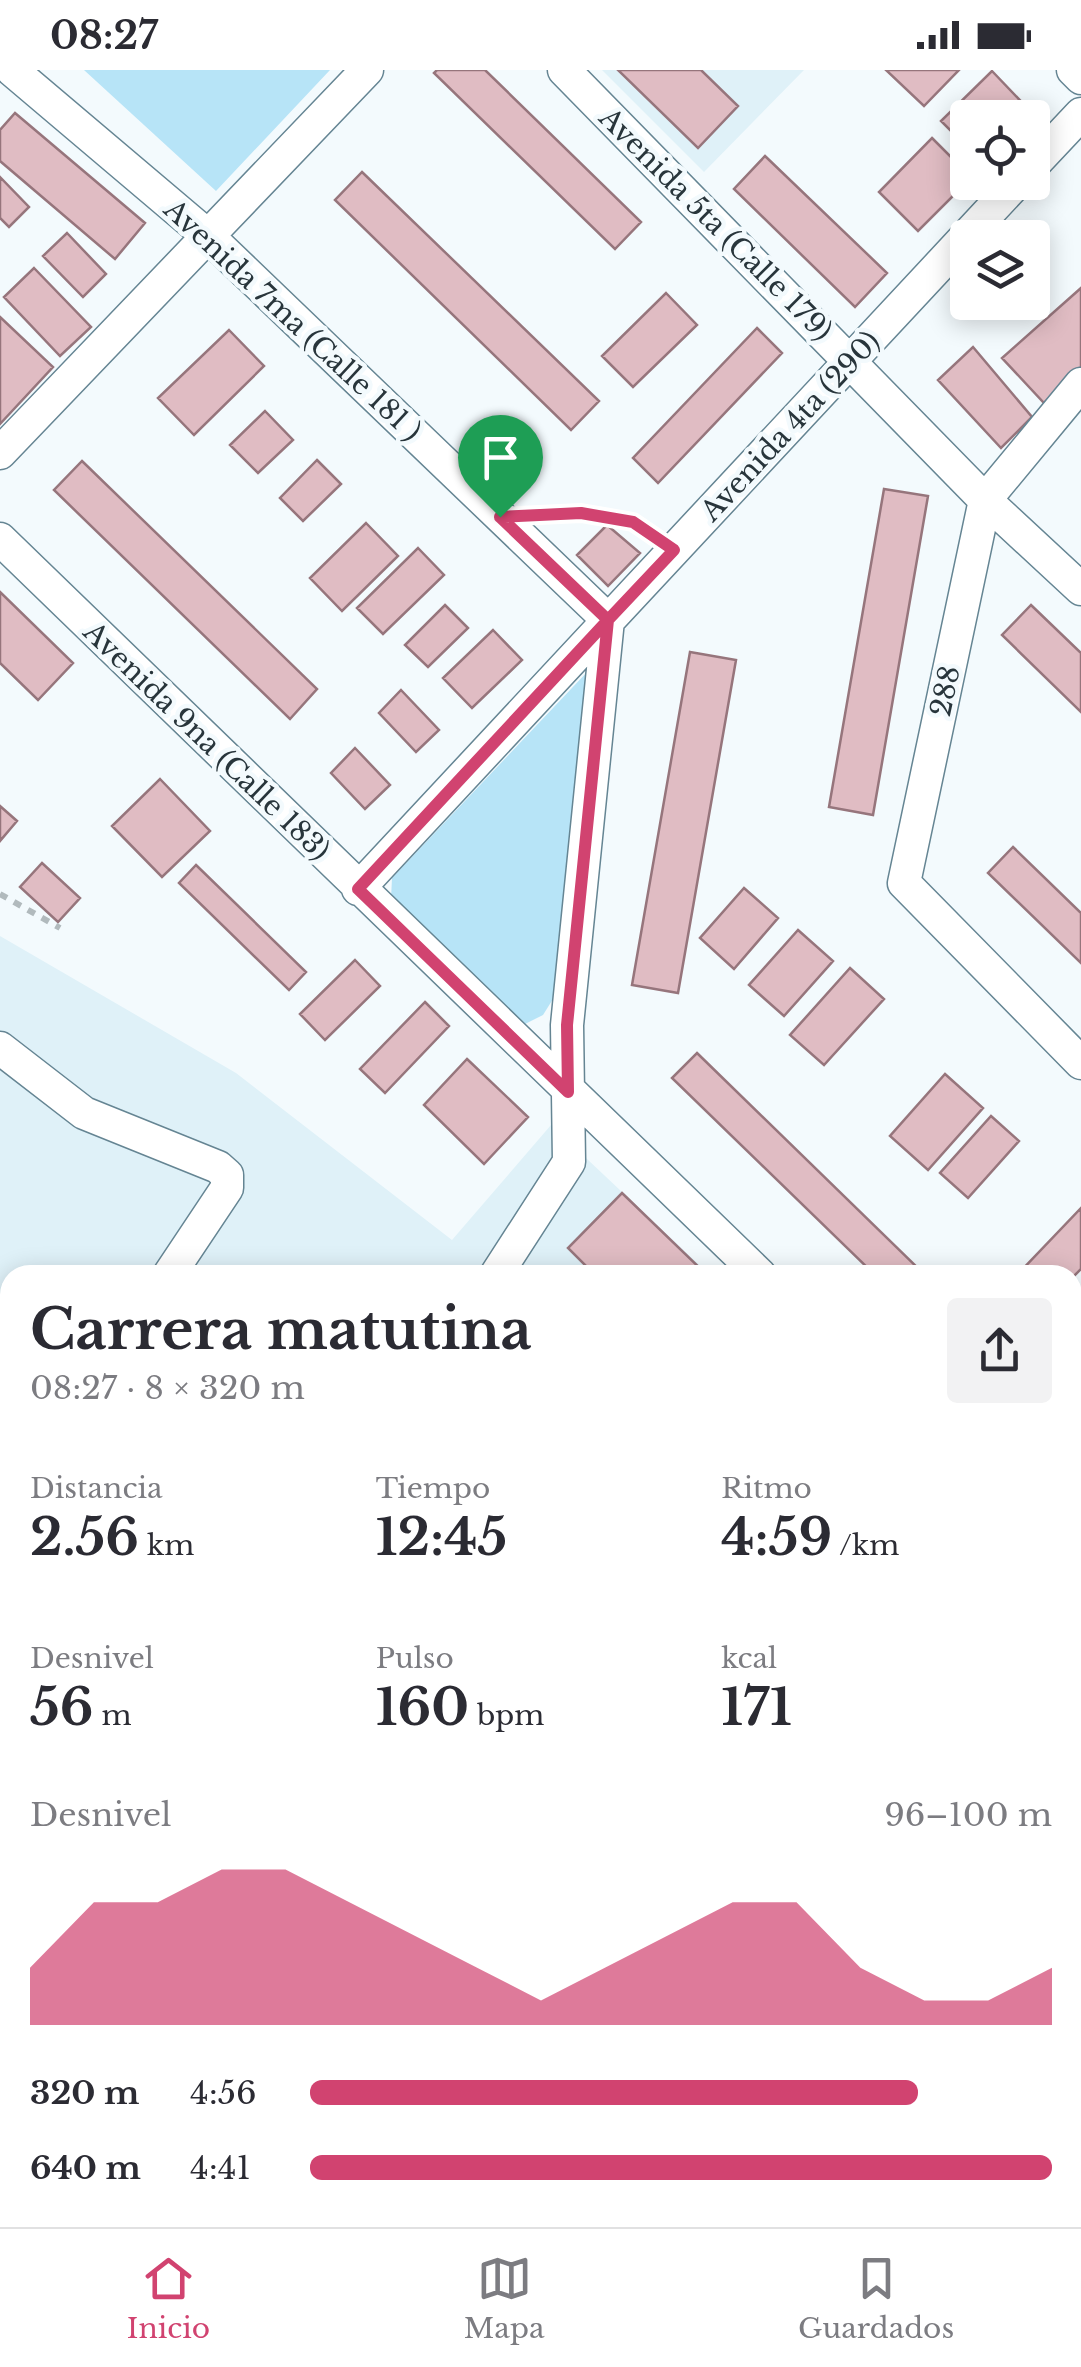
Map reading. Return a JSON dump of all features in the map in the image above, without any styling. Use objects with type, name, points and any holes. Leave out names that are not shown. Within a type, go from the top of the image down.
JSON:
[{"type":"street","points":[[0,78],[10,70]]},
{"type":"street","name":"Avenida 7ma (Calle 181 )","points":[[10,70],[208,236],[608,620]]},
{"type":"street","points":[[0,453],[367,70]]},
{"type":"street","name":"Avenida 5ta (Calle 179)","points":[[564,70],[985,500],[1081,590]]},
{"type":"street","points":[[1073,70],[1081,78]]},
{"type":"street","points":[[1050,147],[1081,114]]},
{"type":"street","name":"Avenida 4ta (290)","points":[[358,889],[1000,200]]},
{"type":"street","points":[[985,500],[1081,384]]},
{"type":"street","name":"288","points":[[985,500],[904,883],[1081,1063]]},
{"type":"street","name":"Avenida 9na (Calle 183)","points":[[0,539],[750,1265]]},
{"type":"street","points":[[502,1265],[569,1162],[567,1025],[608,620]]},
{"type":"street","points":[[0,1048],[84,1113],[218,1167],[227,1175],[227,1188],[176,1265]]},
{"type":"path","points":[[500,517],[581,513],[633,522],[674,550]]},
{"type":"path","points":[[0,894],[60,928]]},
{"type":"shaded area","points":[[84,70],[330,70],[216,191]]},
{"type":"shaded area","points":[[602,70],[804,70],[704,172]]},
{"type":"shaded area","points":[[589,670],[553,999],[543,1015],[525,1024],[511,1020],[391,899],[392,878]]},
{"type":"shaded area","points":[[0,936],[236,1073],[452,1240],[551,1125],[699,1265],[0,1265]]},
{"type":"building","points":[[485,70],[641,222],[615,249],[434,73]]},
{"type":"building","points":[[618,70],[701,70],[738,106],[698,148]]},
{"type":"building","points":[[886,70],[959,70],[924,106]]},
{"type":"building","points":[[992,71],[1020,100],[962,100]]},
{"type":"building","points":[[950,112],[950,130],[941,121]]},
{"type":"building","points":[[15,113],[145,223],[115,259],[0,161],[0,130]]},
{"type":"building","points":[[932,138],[950,156],[950,199],[918,231],[879,192]]},
{"type":"building","points":[[765,156],[887,273],[855,307],[734,189]]},
{"type":"building","points":[[362,172],[599,401],[571,430],[335,200]]},
{"type":"building","points":[[0,177],[29,207],[9,227],[0,218]]},
{"type":"building","points":[[67,233],[106,274],[83,297],[43,256]]},
{"type":"building","points":[[34,268],[91,327],[60,356],[4,297]]},
{"type":"building","points":[[1081,288],[1081,369],[1044,403],[1002,358],[1045,320],[1050,320],[1050,315]]},
{"type":"building","points":[[666,293],[697,325],[633,387],[602,356]]},
{"type":"building","points":[[0,317],[53,367],[0,424]]},
{"type":"building","points":[[757,328],[782,353],[658,483],[633,458]]},
{"type":"building","points":[[229,330],[264,366],[194,435],[158,398]]},
{"type":"building","points":[[973,347],[1032,417],[1001,448],[938,380]]},
{"type":"building","points":[[265,411],[293,440],[258,473],[230,445]]},
{"type":"building","points":[[317,460],[341,484],[303,521],[280,498]]},
{"type":"building","points":[[82,461],[317,689],[290,719],[54,490]]},
{"type":"building","points":[[884,489],[928,496],[873,815],[829,807]]},
{"type":"building","points":[[366,523],[398,556],[342,611],[310,578]]},
{"type":"building","points":[[607,525],[640,553],[608,586],[577,555]]},
{"type":"building","points":[[418,548],[444,575],[383,634],[357,608]]},
{"type":"building","points":[[0,592],[73,663],[38,700],[0,663]]},
{"type":"building","points":[[445,605],[468,628],[428,667],[405,645]]},
{"type":"building","points":[[1031,605],[1081,653],[1081,712],[1002,635]]},
{"type":"building","points":[[493,630],[522,660],[472,708],[443,678]]},
{"type":"building","points":[[690,652],[736,660],[678,993],[632,985]]},
{"type":"building","points":[[401,690],[439,730],[416,752],[379,713]]},
{"type":"building","points":[[355,748],[390,785],[365,809],[331,773]]},
{"type":"building","points":[[160,779],[210,831],[162,877],[112,826]]},
{"type":"building","points":[[0,806],[17,821],[0,841]]},
{"type":"building","points":[[1013,847],[1081,913],[1081,963],[988,873]]},
{"type":"building","points":[[42,863],[80,898],[58,922],[20,887]]},
{"type":"building","points":[[196,865],[306,972],[289,990],[179,883]]},
{"type":"building","points":[[744,888],[778,918],[734,969],[700,938]]},
{"type":"building","points":[[798,930],[833,961],[784,1016],[749,985]]},
{"type":"building","points":[[355,960],[380,986],[325,1040],[300,1014]]},
{"type":"building","points":[[850,968],[884,999],[824,1065],[790,1035]]},
{"type":"building","points":[[425,1002],[449,1026],[385,1093],[360,1069]]},
{"type":"building","points":[[697,1053],[915,1265],[865,1265],[672,1078]]},
{"type":"building","points":[[467,1059],[528,1117],[484,1164],[424,1105]]},
{"type":"building","points":[[945,1074],[983,1108],[928,1170],[890,1136]]},
{"type":"building","points":[[991,1116],[1019,1141],[968,1198],[940,1173]]},
{"type":"building","points":[[622,1193],[697,1265],[585,1265],[568,1248]]},
{"type":"building","points":[[1081,1208],[1081,1265],[1027,1265]]},
{"type":"route","points":[[500,517],[581,513],[633,522],[674,550],[608,620],[567,1025],[568,1092],[358,889],[608,620],[500,517]]}]
